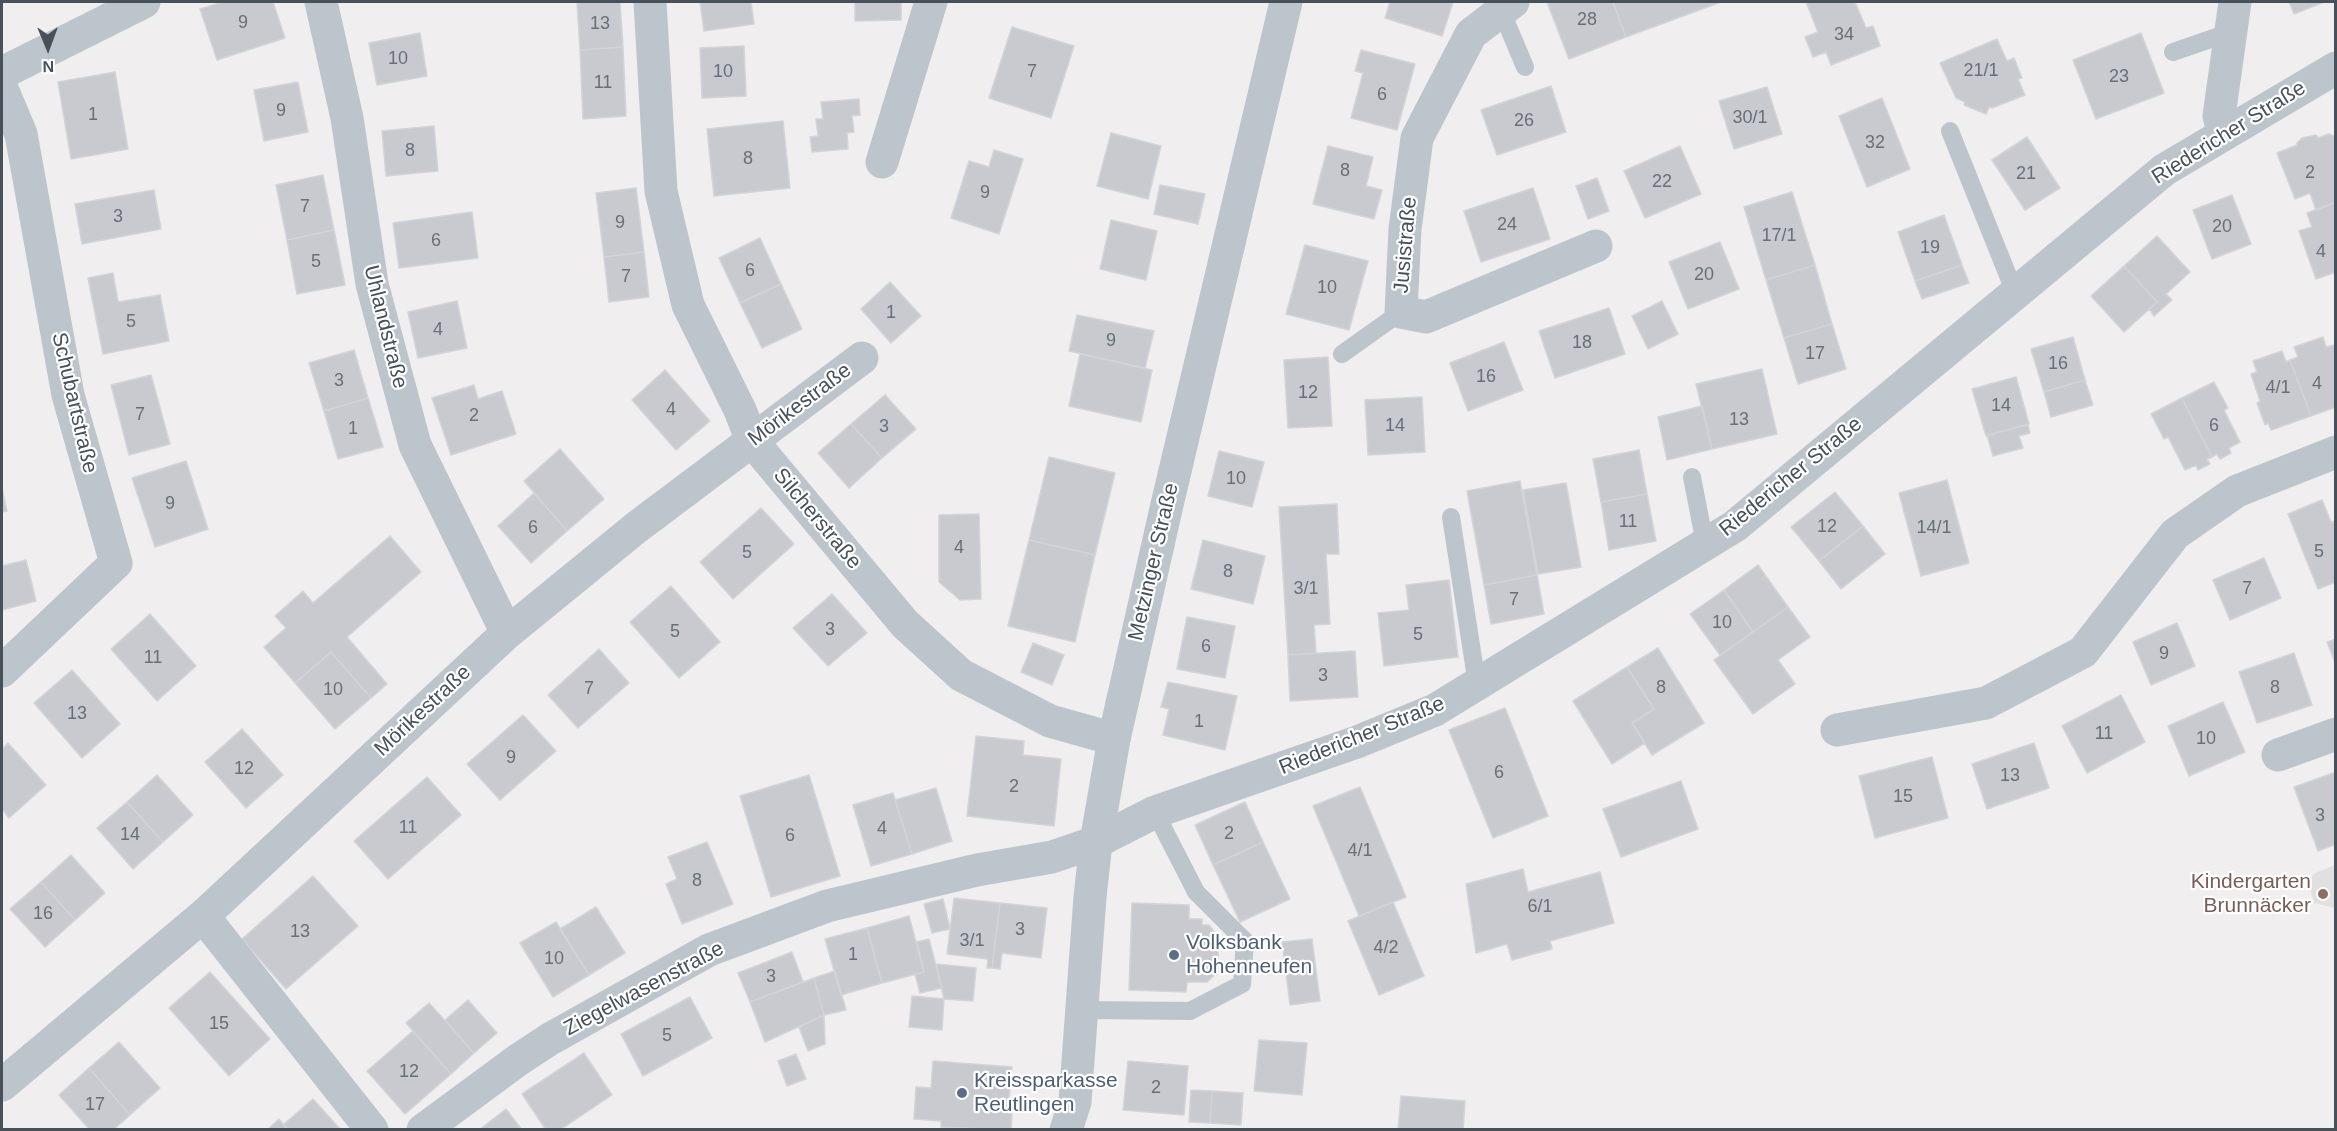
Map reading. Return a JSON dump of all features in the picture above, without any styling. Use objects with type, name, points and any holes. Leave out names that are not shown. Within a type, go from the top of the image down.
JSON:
[{"type":"street","points":[[2,73],[144,2]]},
{"type":"street","name":"Uhlandstraße","points":[[321,2],[347,118],[372,284],[415,445],[507,633]]},
{"type":"street","name":"Silcherstraße","points":[[650,2],[661,191],[688,304],[740,410],[752,441],[905,624],[960,675],[1050,721],[1114,739]]},
{"type":"street","points":[[882,162],[931,2]]},
{"type":"street","name":"Metzinger Straße","points":[[1066,1130],[1075,1102],[1090,897],[1096,842],[1114,739],[1166,508],[1286,2]]},
{"type":"street","name":"Jusistraße","points":[[1507,6],[1471,33],[1417,138],[1405,229],[1401,312],[1426,317],[1596,246]]},
{"type":"street","points":[[2224,134],[2219,116],[2233,17]]},
{"type":"street","name":"Riedericher Straße","points":[[1096,842],[1155,812],[1376,735],[1435,710],[1736,526],[2164,170],[2336,68]]},
{"type":"street","name":"Schubartstraße","points":[[2,89],[21,134],[68,394],[116,563],[2,671]]},
{"type":"street","name":"Mörikestraße","points":[[2,1085],[203,916],[507,633],[637,527],[862,358]]},
{"type":"street","points":[[1837,730],[1986,703],[2083,652],[2175,534],[2237,491],[2336,452]]},
{"type":"street","points":[[2278,755],[2336,734]]},
{"type":"street","name":"Ziegelwasenstraße","points":[[423,1130],[550,1039],[709,950],[827,906],[977,870],[1052,857],[1096,842]]},
{"type":"street","points":[[203,916],[372,1130]]},
{"type":"lane","points":[[1507,6],[1525,67]]},
{"type":"lane","points":[[2173,52],[2233,17]]},
{"type":"lane","points":[[1950,131],[2015,293]]},
{"type":"lane","points":[[1342,354],[1401,312]]},
{"type":"lane","points":[[1692,477],[1705,544]]},
{"type":"lane","points":[[1451,517],[1478,684]]},
{"type":"lane","points":[[1083,1010],[1190,1011],[1242,984],[1245,942],[1196,892],[1155,812]]},
{"type":"shaded area","name":"Kindergarten Brunnäcker","points":[[2335,865],[2335,908],[2314,903],[2309,885],[2313,874]]},
{"type":"building","points":[[223,2],[273,2],[285,38],[217,60],[200,9]]},
{"type":"building","points":[[577,2],[620,2],[623,47],[580,50]]},
{"type":"building","points":[[700,2],[751,2],[754,24],[704,31]]},
{"type":"building","points":[[855,2],[901,2],[901,20],[855,21]]},
{"type":"building","points":[[1390,2],[1453,2],[1442,36],[1385,18]]},
{"type":"building","points":[[1547,2],[1613,2],[1626,37],[1569,59]]},
{"type":"building","points":[[1613,2],[1721,2],[1626,37]]},
{"type":"building","points":[[1806,2],[1855,2],[1866,28],[1873,26],[1880,46],[1831,65],[1826,52],[1813,57],[1805,37],[1818,32]]},
{"type":"building","points":[[2289,2],[2324,2],[2294,14]]},
{"type":"building","points":[[1012,27],[1074,46],[1051,118],[989,98]]},
{"type":"building","points":[[420,33],[427,76],[377,85],[369,43]]},
{"type":"building","points":[[2141,33],[2164,93],[2096,119],[2073,60]]},
{"type":"building","points":[[1997,39],[2007,61],[2014,58],[2022,78],[2018,79],[2025,95],[1992,108],[1989,107],[1986,114],[1964,105],[1965,102],[1956,98],[1940,63]]},
{"type":"building","points":[[744,46],[746,96],[702,98],[700,48]]},
{"type":"building","points":[[623,47],[626,116],[583,119],[580,50]]},
{"type":"building","points":[[1361,50],[1415,64],[1397,130],[1351,118],[1363,73],[1355,71]]},
{"type":"building","points":[[115,72],[128,149],[71,159],[58,82]]},
{"type":"building","points":[[298,82],[308,132],[264,141],[254,90]]},
{"type":"building","points":[[1551,86],[1566,132],[1497,155],[1481,110]]},
{"type":"building","points":[[1767,87],[1782,134],[1734,149],[1719,101]]},
{"type":"building","points":[[1882,98],[1910,169],[1867,187],[1839,116]]},
{"type":"building","points":[[859,99],[860,115],[852,116],[854,132],[847,133],[848,149],[812,152],[810,137],[818,136],[816,119],[823,119],[821,102]]},
{"type":"building","points":[[783,121],[790,188],[714,196],[707,129]]},
{"type":"building","points":[[434,126],[438,171],[386,176],[382,131]]},
{"type":"building","points":[[1111,133],[1161,146],[1148,199],[1097,186]]},
{"type":"building","points":[[2329,134],[2336,137],[2336,202],[2316,210],[2310,193],[2295,199],[2277,153],[2297,145],[2302,138],[2316,135],[2318,138]]},
{"type":"building","points":[[2027,137],[2060,188],[2025,210],[1992,160]]},
{"type":"building","points":[[1328,146],[1373,157],[1366,186],[1382,190],[1374,219],[1313,204]]},
{"type":"building","points":[[1680,146],[1701,194],[1645,218],[1624,171]]},
{"type":"building","points":[[994,150],[1023,159],[999,234],[951,218],[969,161],[989,167]]},
{"type":"building","points":[[323,175],[334,230],[287,240],[276,185]]},
{"type":"building","points":[[1597,178],[1609,211],[1588,219],[1576,186]]},
{"type":"building","points":[[1160,185],[1205,194],[1198,224],[1154,214]]},
{"type":"building","points":[[636,188],[644,252],[604,257],[596,193]]},
{"type":"building","points":[[1533,188],[1550,239],[1481,262],[1464,211]]},
{"type":"building","points":[[154,190],[161,229],[82,244],[75,204]]},
{"type":"building","points":[[1792,192],[1815,265],[1766,280],[1744,207]]},
{"type":"building","points":[[2232,195],[2251,244],[2212,259],[2193,210]]},
{"type":"building","points":[[2336,202],[2336,272],[2316,279],[2299,231],[2312,227],[2307,213]]},
{"type":"building","points":[[472,212],[478,258],[399,268],[393,223]]},
{"type":"building","points":[[1944,215],[1962,265],[1915,281],[1898,232]]},
{"type":"building","points":[[1111,220],[1157,231],[1146,280],[1100,269]]},
{"type":"building","points":[[334,230],[345,285],[297,294],[287,240]]},
{"type":"building","points":[[2157,236],[2190,272],[2166,294],[2172,300],[2154,316],[2149,309],[2157,302],[2124,266]]},
{"type":"building","points":[[760,238],[781,284],[740,303],[719,258]]},
{"type":"building","points":[[1720,242],[1739,289],[1688,309],[1669,262]]},
{"type":"building","points":[[1305,245],[1368,261],[1349,330],[1286,314]]},
{"type":"building","points":[[644,252],[649,297],[609,302],[604,257]]},
{"type":"building","points":[[1815,265],[1832,324],[1784,338],[1766,280]]},
{"type":"building","points":[[1962,265],[1969,283],[1922,299],[1915,281]]},
{"type":"building","points":[[2124,266],[2157,302],[2124,332],[2091,296]]},
{"type":"building","points":[[113,273],[118,302],[160,295],[169,341],[103,354],[88,278]]},
{"type":"building","points":[[890,282],[921,316],[891,343],[861,309]]},
{"type":"building","points":[[781,284],[802,329],[762,348],[740,303]]},
{"type":"building","points":[[457,301],[467,348],[418,358],[408,312]]},
{"type":"building","points":[[1662,301],[1678,334],[1648,349],[1632,316]]},
{"type":"building","points":[[1609,308],[1625,354],[1555,378],[1539,331]]},
{"type":"building","points":[[1077,315],[1154,331],[1145,368],[1069,351]]},
{"type":"building","points":[[1832,324],[1846,369],[1798,384],[1784,338]]},
{"type":"building","points":[[2073,337],[2085,380],[2044,392],[2031,349]]},
{"type":"building","points":[[2323,337],[2326,347],[2334,345],[2336,350],[2336,407],[2311,416],[2290,360],[2298,357],[2294,347]]},
{"type":"building","points":[[1504,342],[1523,390],[1468,411],[1450,363]]},
{"type":"building","points":[[354,350],[368,398],[324,411],[309,363]]},
{"type":"building","points":[[2282,351],[2286,362],[2290,360],[2311,416],[2271,430],[2268,423],[2265,425],[2257,403],[2260,401],[2251,374],[2257,372],[2253,361]]},
{"type":"building","points":[[1080,354],[1152,370],[1141,422],[1069,406]]},
{"type":"building","points":[[1328,357],[1332,426],[1288,428],[1284,360]]},
{"type":"building","points":[[1762,369],[1777,434],[1712,449],[1696,384]]},
{"type":"building","points":[[665,370],[710,421],[676,450],[632,400]]},
{"type":"building","points":[[151,375],[170,444],[129,455],[111,385]]},
{"type":"building","points":[[2016,377],[2029,424],[1986,436],[1972,389]]},
{"type":"building","points":[[2085,380],[2093,405],[2051,417],[2044,392]]},
{"type":"building","points":[[2214,382],[2228,408],[2224,410],[2240,442],[2229,448],[2231,453],[2220,459],[2217,454],[2212,457],[2182,398]]},
{"type":"building","points":[[474,385],[478,399],[502,391],[516,434],[451,455],[432,398]]},
{"type":"building","points":[[885,395],[916,429],[882,458],[851,424]]},
{"type":"building","points":[[1422,397],[1425,452],[1368,455],[1365,400]]},
{"type":"building","points":[[368,398],[383,447],[338,459],[324,411]]},
{"type":"building","points":[[2182,398],[2212,457],[2207,459],[2210,464],[2198,470],[2196,465],[2185,470],[2168,437],[2164,439],[2151,414]]},
{"type":"building","points":[[1702,406],[1712,449],[1667,460],[1658,417]]},
{"type":"building","points":[[851,424],[882,458],[849,488],[818,453]]},
{"type":"building","points":[[2028,425],[2030,433],[2019,436],[2023,448],[1993,456],[1987,435]]},
{"type":"building","points":[[560,449],[604,499],[567,531],[524,481]]},
{"type":"building","points":[[1639,450],[1647,494],[1601,502],[1593,459]]},
{"type":"building","points":[[1219,451],[1264,462],[1252,507],[1208,496]]},
{"type":"building","points":[[1049,457],[1115,473],[1095,555],[1029,540]]},
{"type":"building","points":[[186,461],[208,529],[155,547],[132,478]]},
{"type":"building","points":[[1947,480],[1969,563],[1921,576],[1899,493]]},
{"type":"building","points":[[1520,481],[1537,575],[1484,585],[1467,491]]},
{"type":"building","points":[[1566,483],[1581,567],[1538,574],[1523,490]]},
{"type":"building","points":[[2,489],[7,511],[2,512]]},
{"type":"building","points":[[1835,492],[1863,526],[1819,561],[1791,527]]},
{"type":"building","points":[[534,493],[567,531],[531,563],[498,526]]},
{"type":"building","points":[[1647,494],[1656,541],[1609,550],[1601,502]]},
{"type":"building","points":[[2322,500],[2331,522],[2336,521],[2336,582],[2318,589],[2288,514]]},
{"type":"building","points":[[1337,504],[1339,554],[1326,554],[1330,624],[1314,625],[1316,653],[1288,655],[1279,507]]},
{"type":"building","points":[[761,508],[794,544],[733,599],[700,562]]},
{"type":"building","points":[[979,514],[981,599],[960,600],[939,582],[939,515]]},
{"type":"building","points":[[1863,526],[1885,554],[1841,589],[1819,561]]},
{"type":"building","points":[[390,536],[421,572],[347,637],[387,684],[371,698],[331,652],[295,683],[264,647],[286,628],[275,616],[303,591],[313,603]]},
{"type":"building","points":[[1029,540],[1095,555],[1075,642],[1008,626]]},
{"type":"building","points":[[1203,540],[1265,556],[1253,604],[1191,589]]},
{"type":"building","points":[[2264,558],[2281,598],[2230,620],[2213,580]]},
{"type":"building","points":[[26,560],[36,601],[2,610],[2,566]]},
{"type":"building","points":[[1758,565],[1788,607],[1753,632],[1724,590]]},
{"type":"building","points":[[1537,575],[1544,614],[1491,624],[1484,585]]},
{"type":"building","points":[[1449,580],[1458,657],[1384,666],[1378,613],[1409,610],[1406,585]]},
{"type":"building","points":[[671,586],[720,642],[679,678],[630,622]]},
{"type":"building","points":[[1724,590],[1753,632],[1720,655],[1690,614]]},
{"type":"building","points":[[832,594],[867,633],[828,666],[793,628]]},
{"type":"building","points":[[1788,607],[1810,637],[1778,660],[1795,684],[1753,714],[1714,660]]},
{"type":"building","points":[[150,614],[196,666],[157,701],[111,649]]},
{"type":"building","points":[[1187,617],[1235,626],[1225,678],[1177,669]]},
{"type":"building","points":[[2177,623],[2195,666],[2151,685],[2133,642]]},
{"type":"building","points":[[2336,639],[2336,665],[2327,642]]},
{"type":"building","points":[[1033,643],[1064,655],[1052,685],[1021,672]]},
{"type":"building","points":[[1658,648],[1704,723],[1652,755],[1632,723],[1654,709],[1627,667]]},
{"type":"building","points":[[599,649],[629,683],[578,728],[548,695]]},
{"type":"building","points":[[1355,651],[1358,697],[1290,701],[1288,655]]},
{"type":"building","points":[[331,652],[371,698],[335,729],[295,683]]},
{"type":"building","points":[[2294,653],[2312,705],[2257,723],[2239,672]]},
{"type":"building","points":[[1627,667],[1654,709],[1632,723],[1645,743],[1612,764],[1573,701]]},
{"type":"building","points":[[72,670],[120,724],[82,758],[34,703]]},
{"type":"building","points":[[1168,682],[1237,696],[1225,750],[1163,735],[1169,709],[1161,707]]},
{"type":"building","points":[[2121,695],[2145,742],[2087,773],[2062,726]]},
{"type":"building","points":[[2223,702],[2245,752],[2189,776],[2168,726]]},
{"type":"building","points":[[1505,708],[1548,816],[1493,838],[1449,730]]},
{"type":"building","points":[[523,715],[556,751],[500,800],[467,764]]},
{"type":"building","points":[[242,729],[283,775],[246,808],[205,762]]},
{"type":"building","points":[[976,736],[1024,741],[1023,755],[1061,759],[1054,826],[967,816]]},
{"type":"building","points":[[8,743],[46,785],[9,818],[2,809],[2,749]]},
{"type":"building","points":[[2034,743],[2049,788],[1987,809],[1972,764]]},
{"type":"building","points":[[1932,757],[1948,818],[1875,838],[1859,776]]},
{"type":"building","points":[[2336,772],[2336,844],[2318,851],[2294,787]]},
{"type":"building","points":[[157,775],[193,815],[163,842],[127,802]]},
{"type":"building","points":[[809,775],[840,876],[771,897],[740,796]]},
{"type":"building","points":[[427,777],[461,815],[388,879],[354,841]]},
{"type":"building","points":[[1681,781],[1698,829],[1621,857],[1603,809]]},
{"type":"building","points":[[1360,787],[1406,897],[1359,916],[1313,806]]},
{"type":"building","points":[[936,788],[952,841],[912,854],[895,800]]},
{"type":"building","points":[[893,793],[912,854],[871,866],[853,805]]},
{"type":"building","points":[[127,802],[163,842],[133,869],[97,828]]},
{"type":"building","points":[[1245,802],[1263,842],[1213,865],[1195,825]]},
{"type":"building","points":[[707,842],[733,904],[682,924],[666,884],[677,879],[668,857]]},
{"type":"building","points":[[1263,842],[1290,899],[1240,922],[1213,865]]},
{"type":"building","points":[[71,855],[105,893],[75,920],[41,882]]},
{"type":"building","points":[[1523,869],[1528,892],[1600,872],[1614,923],[1550,941],[1552,949],[1512,960],[1507,944],[1476,953],[1466,884]]},
{"type":"building","points":[[313,876],[358,926],[286,989],[242,939]]},
{"type":"building","points":[[41,882],[75,920],[45,947],[10,909]]},
{"type":"building","points":[[954,898],[1000,903],[992,968],[987,968],[988,959],[947,954]]},
{"type":"building","points":[[943,899],[950,929],[932,933],[924,904]]},
{"type":"building","points":[[1393,902],[1424,976],[1379,995],[1348,921]]},
{"type":"building","points":[[1000,903],[1047,908],[1041,958],[1002,953],[1000,969],[992,968]]},
{"type":"building","name":"Volksbank Hohenneufen","points":[[1132,903],[1189,905],[1189,919],[1202,919],[1202,925],[1209,925],[1219,938],[1217,973],[1207,982],[1187,982],[1186,992],[1129,990]]},
{"type":"building","points":[[596,907],[625,953],[589,975],[560,929]]},
{"type":"building","points":[[909,916],[924,972],[882,983],[867,928]]},
{"type":"building","points":[[556,922],[589,975],[553,997],[520,943]]},
{"type":"building","points":[[867,928],[882,983],[841,995],[825,939]]},
{"type":"building","points":[[929,939],[942,988],[920,993],[915,974],[924,972],[917,942]]},
{"type":"building","points":[[1312,939],[1320,1001],[1290,1005],[1282,942]]},
{"type":"building","points":[[792,952],[803,982],[750,1002],[738,973]]},
{"type":"building","points":[[936,964],[976,968],[973,1001],[944,999]]},
{"type":"building","points":[[835,971],[846,1010],[824,1015],[814,978]]},
{"type":"building","points":[[210,972],[270,1039],[229,1076],[169,1008]]},
{"type":"building","points":[[814,978],[824,1015],[765,1042],[750,1002]]},
{"type":"building","points":[[912,996],[944,999],[942,1030],[909,1027]]},
{"type":"building","points":[[690,997],[712,1038],[643,1076],[621,1034]]},
{"type":"building","points":[[468,1000],[497,1033],[474,1053],[445,1020]]},
{"type":"building","points":[[429,1003],[474,1053],[451,1074],[406,1023]]},
{"type":"building","points":[[824,1015],[825,1044],[808,1051],[799,1027]]},
{"type":"building","points":[[413,1031],[451,1074],[405,1114],[367,1071]]},
{"type":"building","points":[[1259,1040],[1307,1043],[1302,1095],[1254,1091]]},
{"type":"building","points":[[119,1042],[160,1088],[130,1115],[89,1068]]},
{"type":"building","points":[[584,1053],[612,1095],[560,1130],[546,1130],[522,1094]]},
{"type":"building","points":[[796,1054],[806,1079],[787,1086],[778,1061]]},
{"type":"building","name":"Kreissparkasse Reutlingen","points":[[933,1061],[1012,1067],[1009,1099],[1013,1099],[1011,1130],[941,1127],[941,1121],[914,1119],[916,1087],[931,1088]]},
{"type":"building","points":[[1128,1061],[1188,1066],[1184,1115],[1123,1110]]},
{"type":"building","points":[[89,1068],[130,1115],[113,1130],[90,1130],[59,1095]]},
{"type":"building","points":[[1191,1090],[1212,1091],[1210,1123],[1189,1122]]},
{"type":"building","points":[[1212,1091],[1243,1093],[1241,1125],[1210,1123]]},
{"type":"building","points":[[1401,1096],[1465,1101],[1463,1130],[1398,1130]]},
{"type":"building","points":[[313,1099],[341,1130],[288,1130],[284,1124]]},
{"type":"building","points":[[506,1109],[522,1130],[479,1130]]},
{"type":"building","points":[[279,1119],[288,1130],[267,1130]]},
{"type":"place","name":"Kindergarten Brunnäcker","points":[[2323,894]]},
{"type":"place","name":"Volksbank Hohenneufen","points":[[1174,955]]},
{"type":"place","name":"Kreissparkasse Reutlingen","points":[[962,1093]]}]
